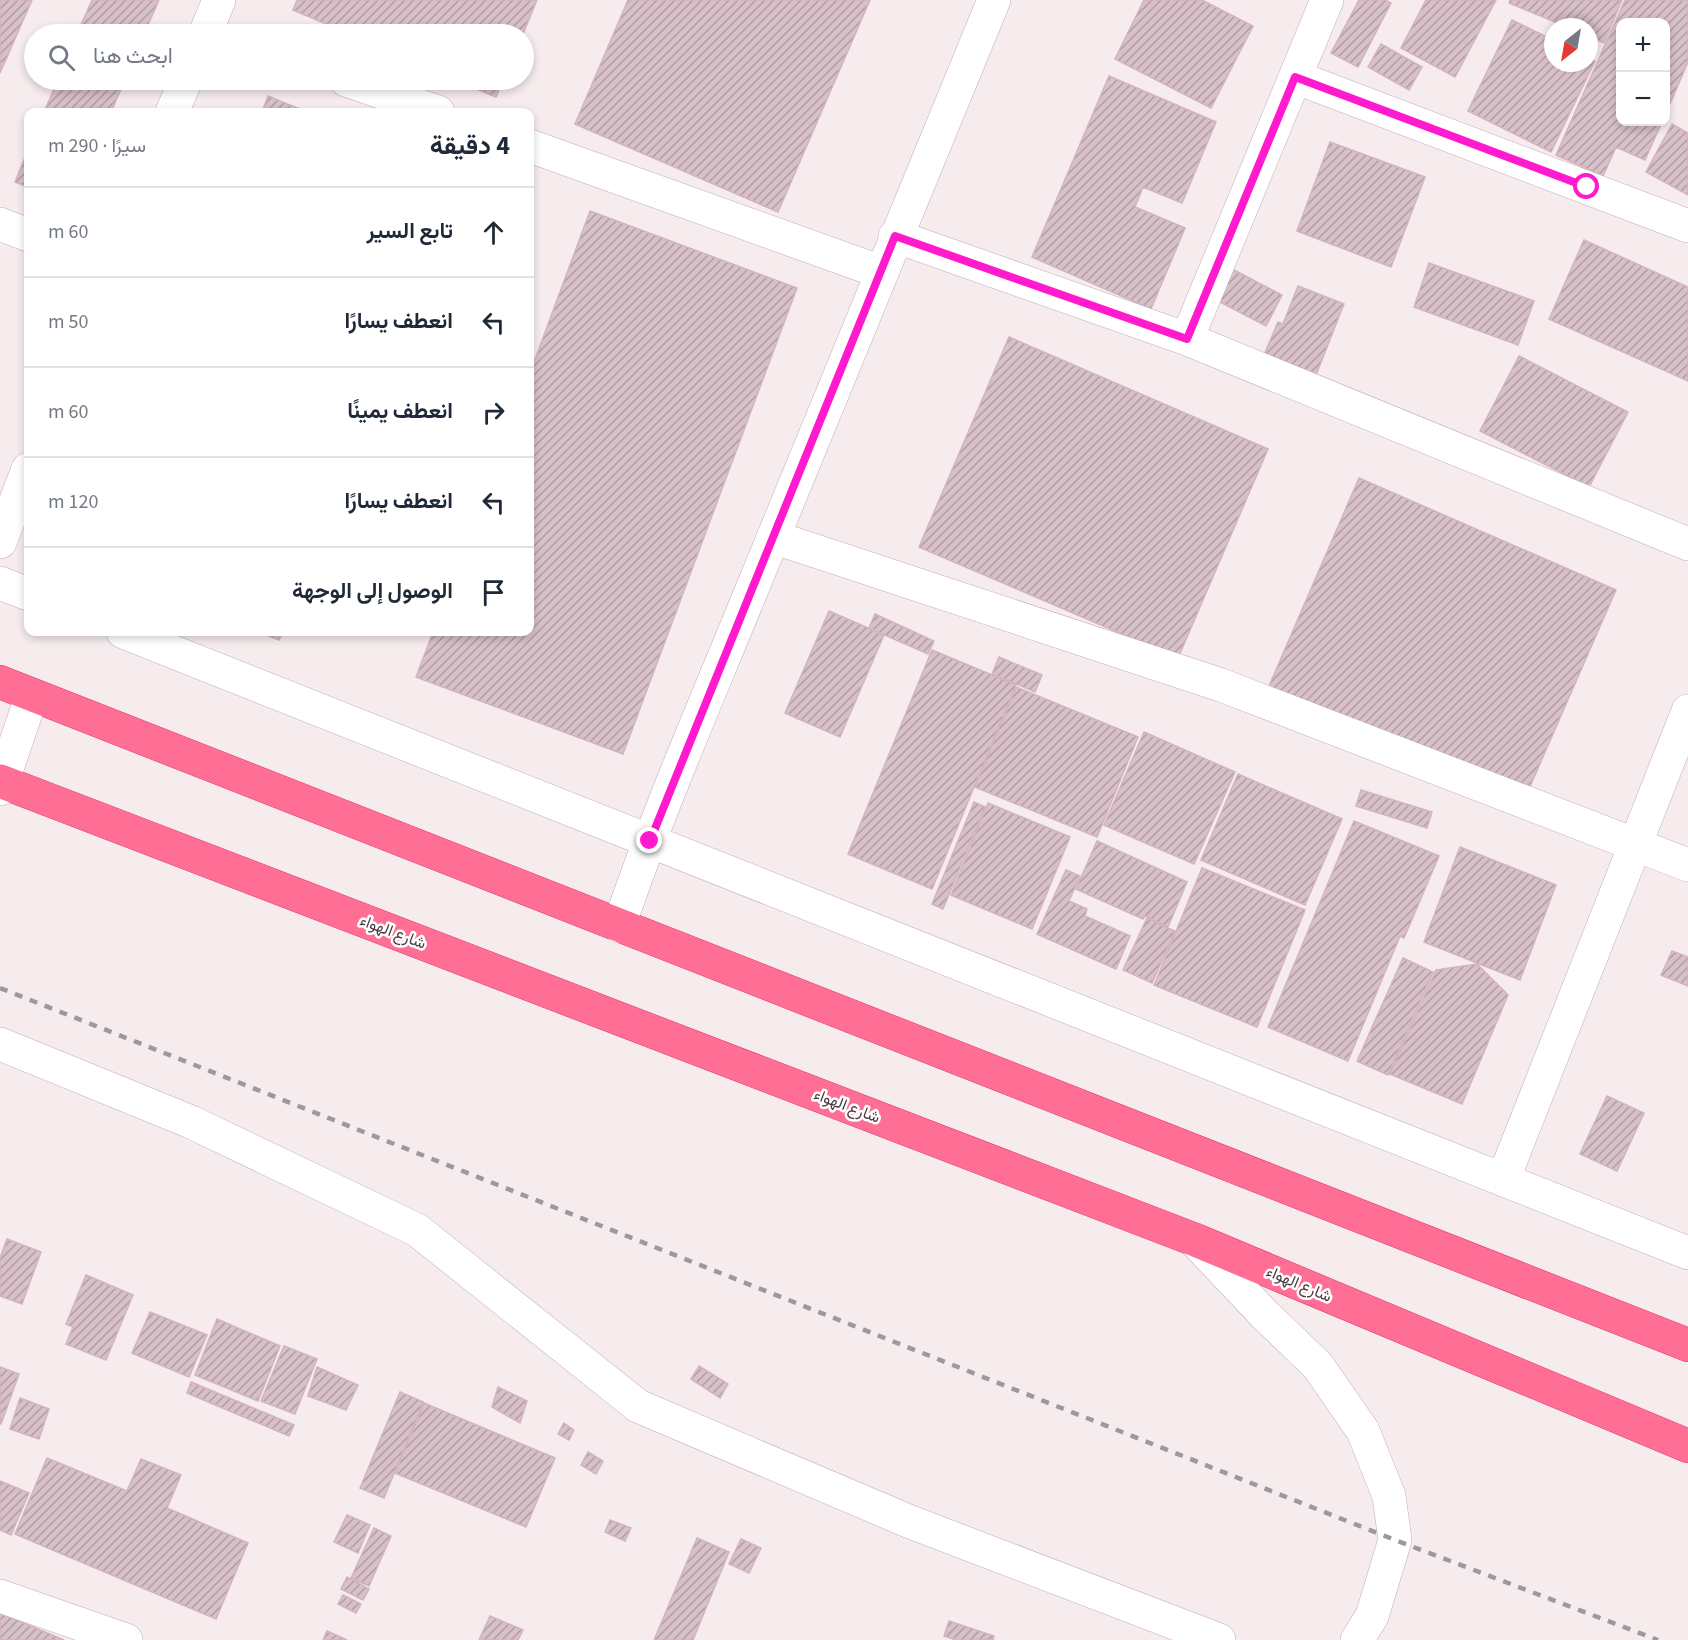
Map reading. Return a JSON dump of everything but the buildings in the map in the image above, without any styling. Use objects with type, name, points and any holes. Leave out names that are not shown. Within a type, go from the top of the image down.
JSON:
[{"type":"highway","points":[[0,682],[1688,1345]]},
{"type":"highway","name":"شارع الهواء","points":[[1,784],[1193,1239],[1683,1448]]},
{"type":"street","points":[[619,926],[650,841],[773,537],[994,0]]},
{"type":"street","points":[[1187,339],[1326,0]]},
{"type":"street","points":[[1295,77],[1688,226]]},
{"type":"street","points":[[174,108],[182,90]]},
{"type":"street","points":[[375,90],[426,108]]},
{"type":"street","points":[[534,147],[881,272]]},
{"type":"street","points":[[0,225],[24,234]]},
{"type":"street","points":[[895,236],[1187,339],[1688,544]]},
{"type":"street","points":[[0,542],[24,479]]},
{"type":"street","points":[[773,537],[1221,685],[1688,865]]},
{"type":"street","points":[[0,583],[24,592]]},
{"type":"street","points":[[133,636],[1688,1253]]},
{"type":"street","points":[[1,784],[32,695]]},
{"type":"street","points":[[1503,1180],[1688,711]]},
{"type":"street","points":[[0,1044],[191,1122],[417,1230],[638,1406],[908,1521],[1219,1640]]},
{"type":"street","points":[[1193,1239],[1264,1314],[1318,1366],[1363,1431],[1389,1496],[1395,1540],[1372,1616],[1357,1640]]},
{"type":"street","points":[[0,1596],[126,1640]]},
{"type":"railway","points":[[0,988],[1395,1540],[1658,1640]]},
{"type":"route","points":[[650,841],[895,236],[1187,339],[1295,77],[1587,187]]}]
